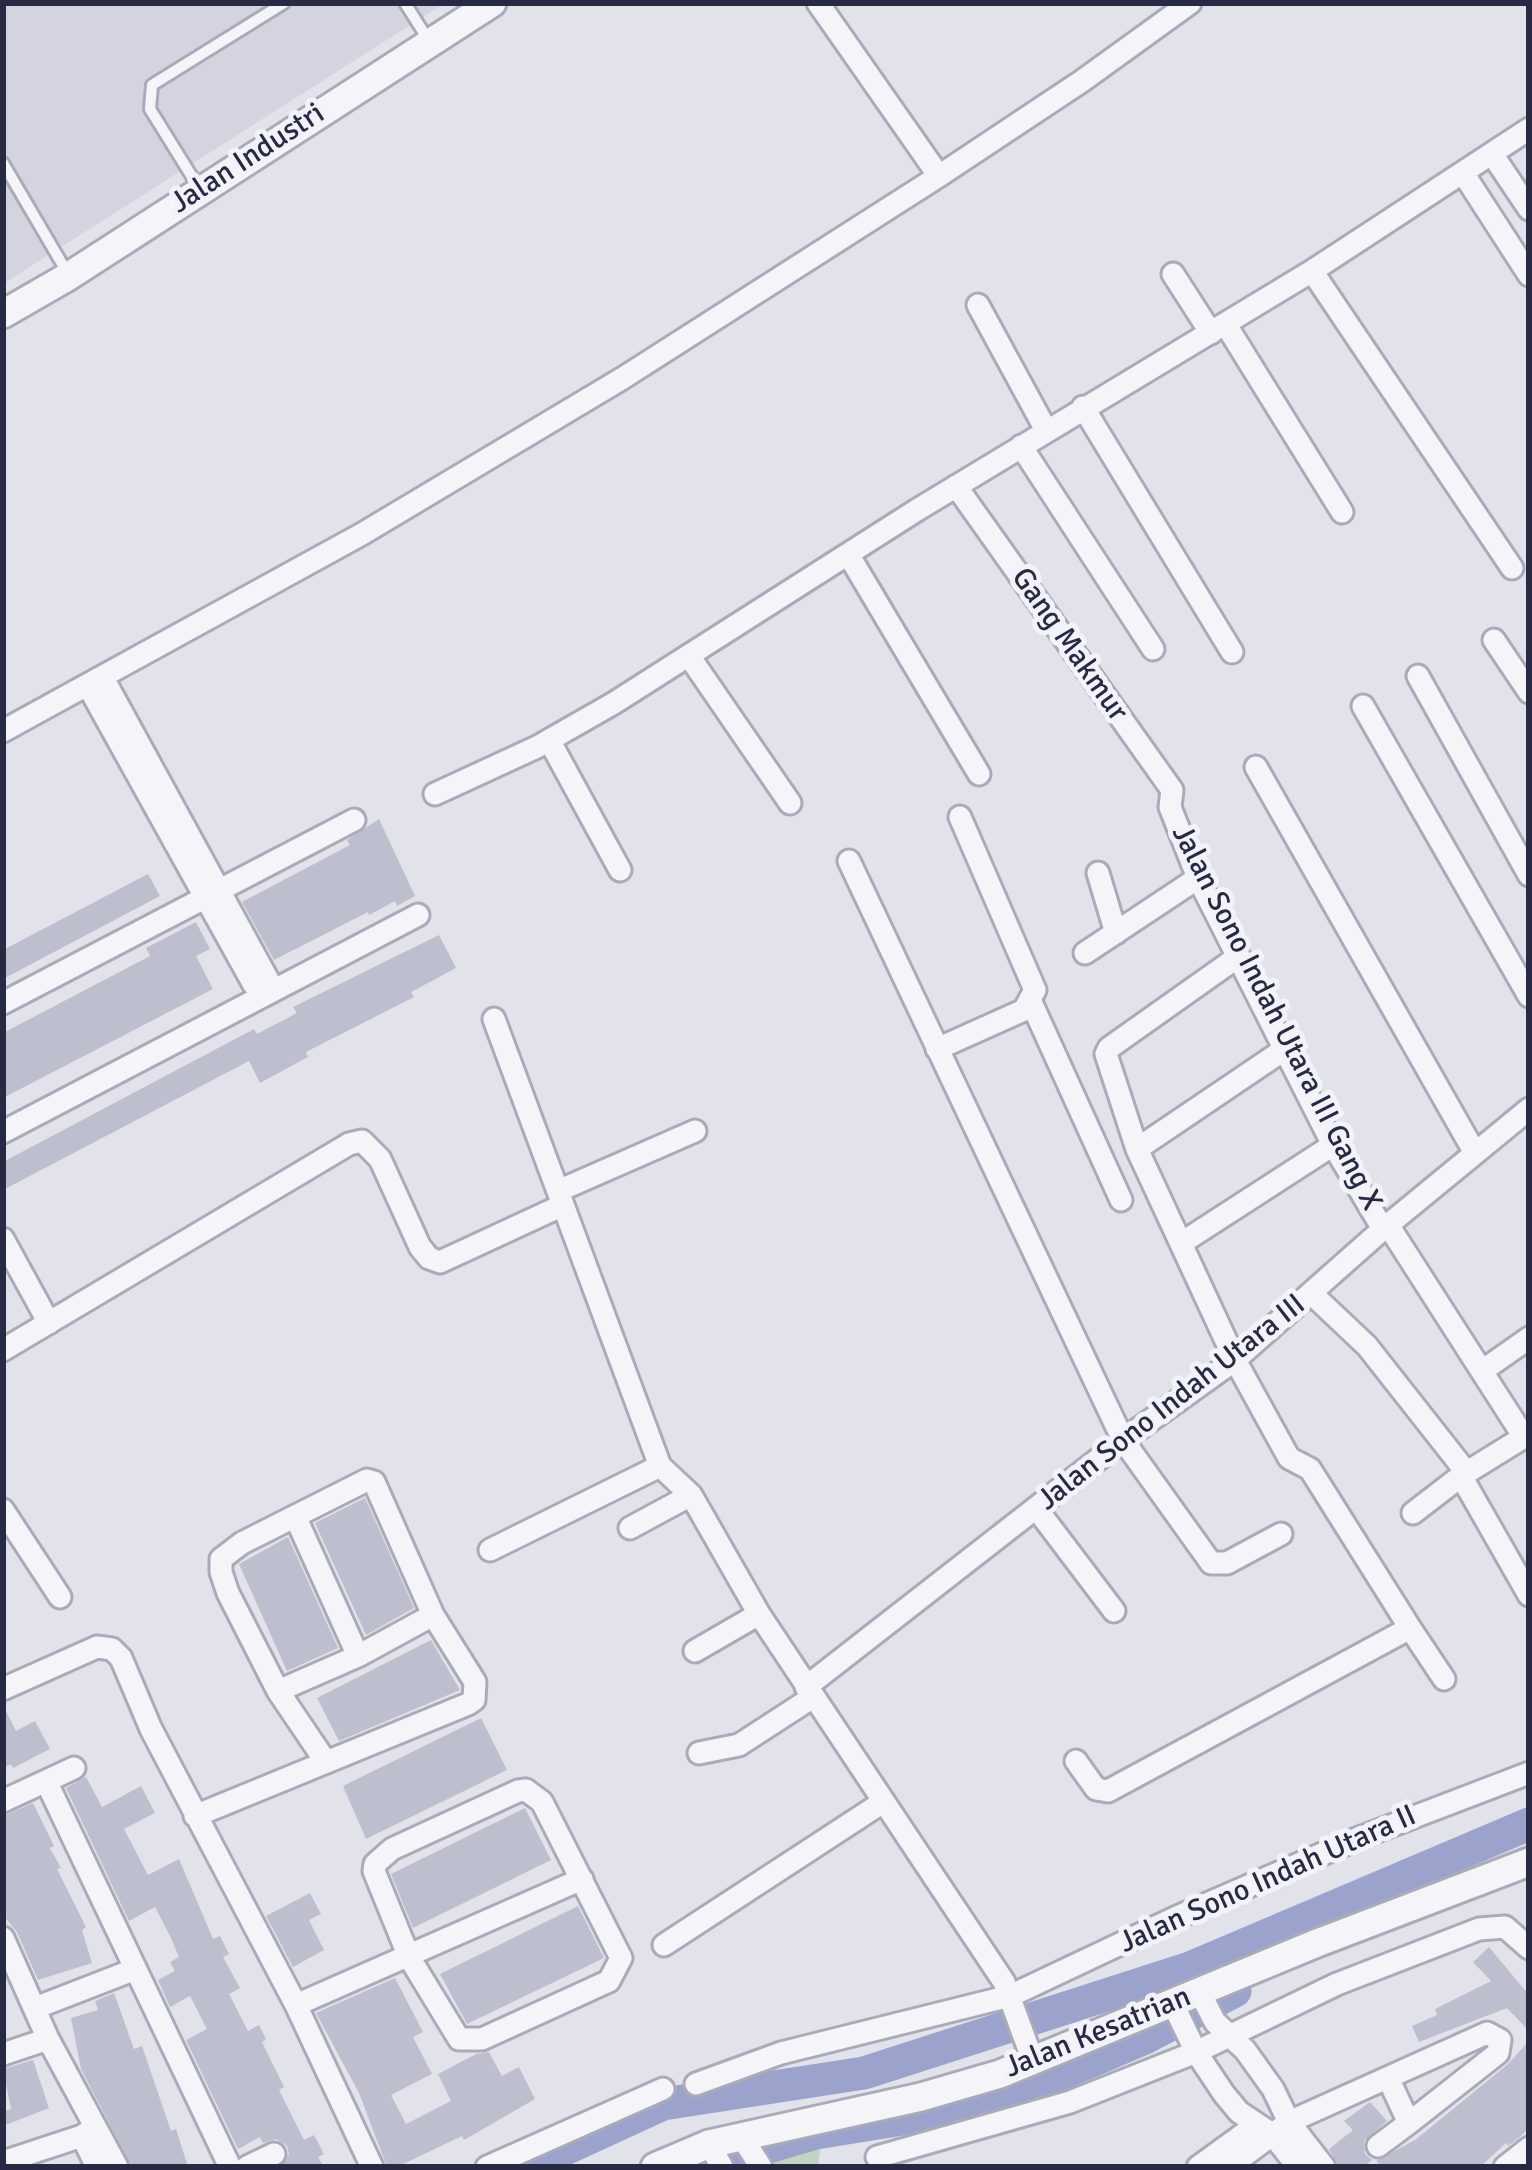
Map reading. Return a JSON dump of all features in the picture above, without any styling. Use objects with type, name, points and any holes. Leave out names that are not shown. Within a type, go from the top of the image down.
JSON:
[{"type":"street","name":"Jalan Industri","points":[[3,314],[493,3]]},
{"type":"street","points":[[818,3],[939,176]]},
{"type":"street","points":[[3,731],[362,534],[623,378],[939,176],[1190,3]]},
{"type":"street","points":[[435,794],[549,740],[689,656],[1083,407],[1312,272],[1529,129]]},
{"type":"street","points":[[1492,154],[1529,209]]},
{"type":"street","points":[[1462,172],[1529,275]]},
{"type":"street","points":[[1312,272],[1512,568]]},
{"type":"street","points":[[1173,274],[1218,329],[1342,512]]},
{"type":"street","points":[[978,305],[1046,430]]},
{"type":"street","points":[[1083,407],[1232,652]]},
{"type":"street","points":[[1021,446],[1153,649]]},
{"type":"street","name":"Gang Makmur","points":[[956,487],[1172,790],[1170,807]]},
{"type":"street","points":[[848,554],[979,774]]},
{"type":"street","points":[[1494,640],[1529,692]]},
{"type":"street","points":[[689,656],[790,803]]},
{"type":"street","points":[[1418,676],[1529,875]]},
{"type":"street","points":[[95,682],[267,993]]},
{"type":"street","points":[[1363,706],[1529,996]]},
{"type":"street","points":[[549,740],[620,870]]},
{"type":"street","points":[[1256,767],[1475,1153]]},
{"type":"street","name":"Jalan Sono Indah Utara III Gang X","points":[[1170,807],[1198,878],[1333,1144],[1527,1435]]},
{"type":"street","points":[[937,1049],[1024,1010],[1035,990],[960,817]]},
{"type":"street","points":[[3,1003],[354,820]]},
{"type":"street","points":[[849,861],[1123,1439],[1211,1564],[1227,1563],[1281,1534]]},
{"type":"street","points":[[1097,873],[1116,933]]},
{"type":"street","points":[[1085,953],[1198,878]]},
{"type":"street","points":[[3,1132],[418,915]]},
{"type":"street","points":[[1238,956],[1106,1054],[1137,1149],[1234,1360],[1289,1458],[1310,1469],[1444,1679]]},
{"type":"street","points":[[1031,1001],[1121,1199]]},
{"type":"street","points":[[494,1019],[660,1466],[692,1495],[759,1614],[1014,2004],[1031,2055]]},
{"type":"street","points":[[1137,1149],[1286,1049]]},
{"type":"street","name":"Jalan Sono Indah Utara III","points":[[699,1753],[739,1745],[810,1692],[1123,1439],[1234,1360],[1529,1109]]},
{"type":"street","points":[[3,1350],[349,1144],[362,1142],[380,1159],[419,1246],[440,1262],[695,1131]]},
{"type":"street","points":[[1183,1242],[1333,1144]]},
{"type":"street","points":[[3,1239],[49,1323]]},
{"type":"street","points":[[1312,1294],[1381,1363],[1464,1475],[1529,1595]]},
{"type":"street","points":[[1482,1371],[1529,1338]]},
{"type":"street","points":[[1413,1513],[1527,1435]]},
{"type":"street","points":[[490,1550],[660,1466]]},
{"type":"street","points":[[195,1816],[326,1762],[473,1700],[475,1682],[433,1616],[374,1483],[367,1480],[242,1543],[221,1559],[228,1593],[278,1691],[326,1762]]},
{"type":"street","points":[[630,1528],[692,1495]]},
{"type":"street","points":[[1036,1508],[1114,1611]]},
{"type":"street","points":[[3,1510],[60,1597]]},
{"type":"street","points":[[296,1516],[358,1656]]},
{"type":"street","points":[[695,1652],[759,1614]]},
{"type":"street","points":[[278,1691],[433,1616]]},
{"type":"street","points":[[1076,1761],[1096,1789],[1108,1791],[1410,1628]]},
{"type":"street","points":[[3,1689],[97,1647],[112,1649],[121,1658],[151,1729],[296,2005],[372,2167]]},
{"type":"street","points":[[3,1801],[74,1768]]},
{"type":"street","name":"Jalan Sono Indah Utara II","points":[[696,2084],[781,2053],[1014,2004],[1293,1866],[1529,1773]]},
{"type":"street","points":[[46,1781],[230,2167]]},
{"type":"street","points":[[518,1791],[534,1793],[542,1802],[621,1958],[609,1981],[482,2039],[459,2039],[410,1957],[375,1864],[392,1849],[518,1791]]},
{"type":"street","points":[[664,1945],[883,1802]]},
{"type":"street","name":"Jalan Kesatrian","points":[[656,2167],[751,2152],[921,2097],[1174,2007],[1529,1862]]},
{"type":"street","points":[[296,2005],[582,1880]]},
{"type":"street","points":[[878,2157],[1070,2102],[1192,2042],[1479,1929],[1505,1927],[1529,1948]]},
{"type":"street","points":[[5,1946],[88,2132],[97,2167]]},
{"type":"street","points":[[35,2008],[133,1970]]},
{"type":"street","points":[[1200,1994],[1221,2030],[1249,2055],[1273,2089],[1272,2127],[1298,2167]]},
{"type":"street","points":[[1174,2007],[1239,2112],[1272,2127],[1324,2167]]},
{"type":"street","points":[[1198,2167],[1272,2127],[1487,2033],[1500,2040],[1498,2053],[1378,2146]]},
{"type":"street","points":[[3,2054],[48,2038]]},
{"type":"street","points":[[1388,2078],[1409,2123]]},
{"type":"street","points":[[487,2167],[663,2089]]},
{"type":"street","points":[[1229,2167],[1272,2127]]},
{"type":"street","points":[[3,2162],[88,2132]]},
{"type":"street","points":[[88,2132],[117,2167]]},
{"type":"street","points":[[1505,2167],[1529,2148]]},
{"type":"street","points":[[247,2167],[274,2155]]},
{"type":"lane","points":[[201,190],[150,109],[152,85],[284,3]]},
{"type":"lane","points":[[405,3],[429,42]]},
{"type":"lane","points":[[3,163],[69,276]]},
{"type":"shaded area","points":[[3,3],[445,3],[3,284]]},
{"type":"green space","points":[[824,2120],[818,2167],[706,2167],[697,2151]]},
{"type":"building","points":[[379,819],[415,896],[397,906],[395,901],[368,912],[274,960],[242,902],[350,845],[347,840]]},
{"type":"building","points":[[148,874],[160,896],[3,979],[3,950]]},
{"type":"building","points":[[196,922],[210,949],[196,956],[213,989],[3,1098],[3,1033],[150,956],[146,948]]},
{"type":"building","points":[[439,935],[456,968],[411,992],[414,997],[306,1052],[308,1057],[260,1083],[249,1061],[3,1190],[3,1162],[254,1029],[257,1034],[297,1013],[293,1007]]},
{"type":"building","points":[[365,1498],[414,1608],[366,1635],[315,1523]]},
{"type":"building","points":[[288,1537],[338,1648],[287,1671],[239,1564]]},
{"type":"building","points":[[431,1640],[460,1690],[339,1741],[317,1698]]},
{"type":"building","points":[[3,1705],[16,1731],[35,1721],[50,1749],[13,1768],[11,1764],[3,1768]]},
{"type":"building","points":[[481,1718],[507,1770],[366,1839],[343,1786]]},
{"type":"building","points":[[86,1777],[102,1807],[141,1786],[155,1813],[124,1829],[148,1875],[179,1859],[213,1939],[220,1936],[229,1954],[223,1957],[240,1988],[229,1994],[248,2031],[259,2025],[284,2087],[279,2090],[304,2140],[314,2135],[324,2154],[318,2157],[324,2167],[281,2167],[289,2154],[287,2146],[276,2139],[263,2143],[260,2137],[238,2149],[186,2040],[207,2029],[190,1996],[170,2007],[158,1980],[175,1971],[170,1962],[179,1957],[170,1936],[155,1907],[129,1921],[66,1788]]},
{"type":"building","points":[[33,1803],[54,1846],[50,1848],[61,1868],[57,1869],[86,1927],[82,1930],[92,1963],[38,1980],[17,1932],[3,1915],[3,1816]]},
{"type":"building","points":[[525,1808],[551,1860],[413,1928],[391,1874]]},
{"type":"building","points":[[310,1893],[321,1914],[309,1920],[324,1950],[293,1967],[266,1916]]},
{"type":"building","points":[[578,1906],[604,1958],[467,2024],[440,1974]]},
{"type":"building","points":[[1489,1947],[1529,1995],[1529,2031],[1507,2008],[1419,2042],[1412,2026],[1491,1981],[1473,1962]]},
{"type":"building","points":[[395,1978],[423,2032],[413,2037],[432,2074],[391,2095],[406,2124],[451,2101],[438,2074],[476,2054],[489,2052],[502,2076],[519,2067],[535,2099],[464,2140],[462,2136],[397,2167],[387,2167],[359,2093],[316,2013]]},
{"type":"building","points":[[114,1993],[134,2049],[142,2046],[188,2167],[132,2167],[81,2069],[71,2018],[98,2010],[95,2001]]},
{"type":"building","points":[[1529,2041],[1529,2128],[1521,2136],[1480,2167],[1382,2167],[1376,2161],[1415,2140],[1507,2065]]},
{"type":"building","points":[[33,2060],[49,2108],[3,2126],[3,2111],[11,2109],[3,2069]]},
{"type":"building","points":[[1370,2102],[1387,2121],[1364,2141],[1365,2154],[1372,2160],[1363,2167],[1339,2167],[1329,2149],[1353,2130],[1344,2121]]},
{"type":"waterway","points":[[526,2167],[663,2104],[864,2073],[1190,1968],[1529,1824]]},
{"type":"waterway","points":[[700,2167],[816,2133],[989,2105],[1147,2037],[1235,1991]]}]
